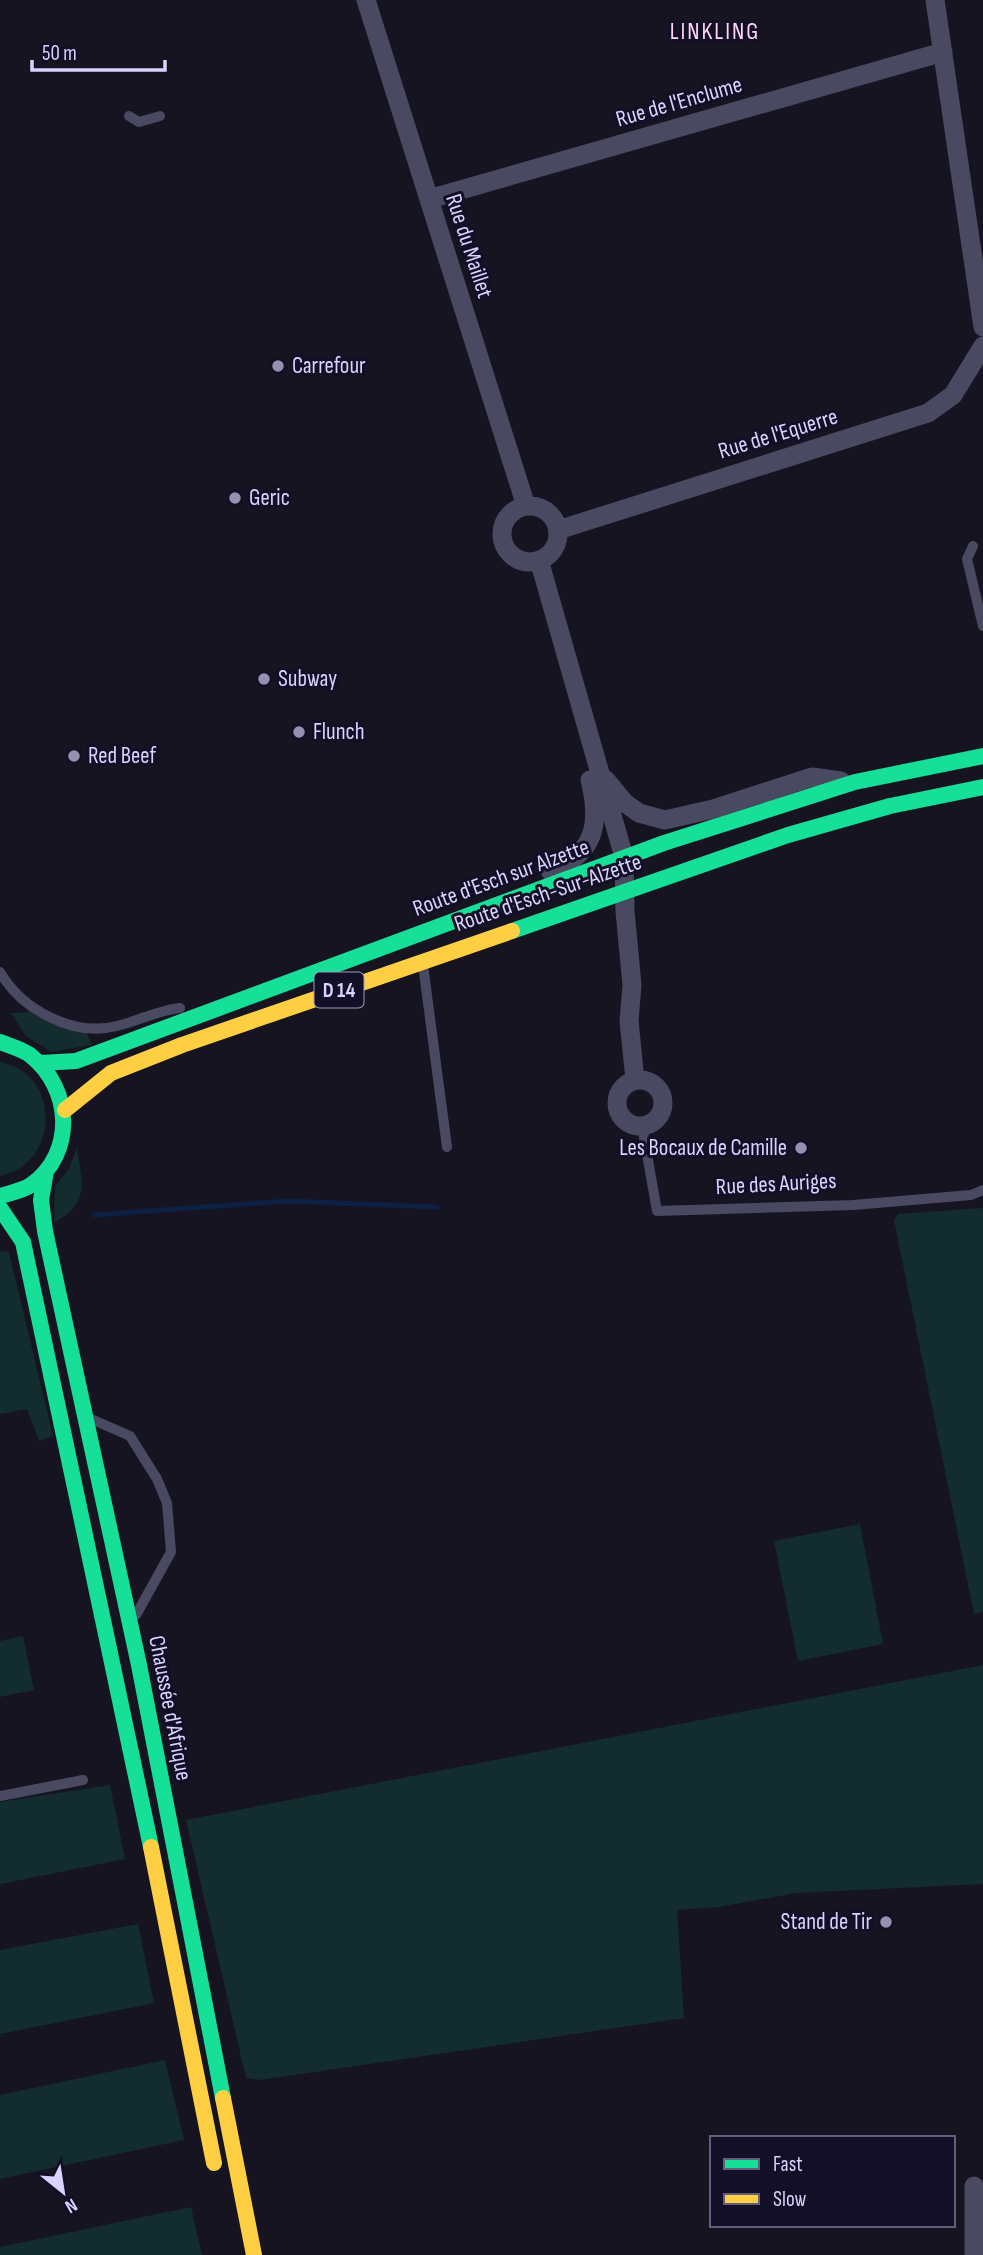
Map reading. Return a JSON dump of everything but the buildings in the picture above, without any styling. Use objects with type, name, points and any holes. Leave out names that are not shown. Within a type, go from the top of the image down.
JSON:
[{"type":"main road","name":"Route d'Esch sur Alzette","points":[[41,1063],[76,1061],[212,1008],[624,857],[855,782],[983,756]]},
{"type":"main road","name":"Route d'Esch-Sur-Alzette","points":[[65,1110],[103,1079],[141,1060],[422,961],[814,828],[890,806],[983,787]]},
{"type":"main road","points":[[0,1042],[25,1051],[41,1063],[57,1084],[65,1110],[62,1142],[46,1171],[21,1190],[0,1196]]},
{"type":"main road","name":"Chaussée d'Afrique","points":[[46,1171],[41,1200],[44,1231],[131,1625],[254,2255]]},
{"type":"main road","name":"Chaussée d'Afrique","points":[[0,1208],[17,1229],[23,1242],[67,1435],[216,2174]]},
{"type":"street","name":"Rue du Maillet","points":[[366,0],[526,506]]},
{"type":"street","points":[[935,0],[983,327]]},
{"type":"street","name":"Rue de l'Enclume","points":[[429,199],[943,52]]},
{"type":"street","name":"Rue de l'Equerre","points":[[558,530],[928,413],[953,395],[983,346]]},
{"type":"street","points":[[526,506],[543,509],[555,522],[558,530],[554,549],[539,560],[516,558],[503,540],[507,518],[526,506]]},
{"type":"street","points":[[539,560],[624,857],[624,891],[632,985],[629,1021],[635,1080]]},
{"type":"street","points":[[439,925],[511,885],[571,862],[589,843],[596,810],[584,759],[583,717]]},
{"type":"street","points":[[599,771],[625,803],[639,813],[665,820],[713,809],[813,777],[855,782]]},
{"type":"street","points":[[635,1080],[655,1085],[663,1098],[663,1106],[656,1120],[642,1126],[627,1122],[617,1110],[616,1102],[622,1088],[635,1080]]},
{"type":"street","points":[[974,2186],[974,2255]]},
{"type":"lane","points":[[129,116],[139,122],[160,116]]},
{"type":"lane","points":[[973,546],[967,559],[983,626]]},
{"type":"lane","points":[[422,961],[447,1147]]},
{"type":"lane","points":[[0,972],[11,987],[33,1007],[54,1019],[79,1027],[114,1027],[171,1009],[212,1008]]},
{"type":"lane","name":"Rue des Auriges","points":[[642,1126],[657,1211],[926,1200],[971,1195],[983,1190]]},
{"type":"lane","points":[[85,1416],[130,1436],[157,1479],[167,1503],[171,1552],[131,1625]]},
{"type":"lane","points":[[0,1796],[83,1780]]},
{"type":"green space","points":[[30,1012],[52,1024],[87,1033],[92,1045],[51,1052],[25,1035],[11,1013]]},
{"type":"green space","points":[[0,1062],[20,1070],[35,1083],[43,1100],[46,1119],[43,1138],[34,1155],[20,1168],[0,1176]]},
{"type":"green space","points":[[77,1147],[82,1181],[79,1199],[66,1215],[54,1223],[55,1186],[69,1169]]},
{"type":"green space","points":[[983,1208],[983,1612],[974,1614],[894,1220],[898,1214]]},
{"type":"green space","points":[[0,1251],[9,1252],[53,1436],[39,1441],[27,1409],[0,1414]]},
{"type":"green space","points":[[860,1524],[883,1644],[798,1661],[774,1541]]},
{"type":"green space","points":[[23,1636],[34,1690],[0,1697],[0,1641]]},
{"type":"green space","points":[[983,1665],[983,1884],[796,1893],[719,1907],[677,1910],[684,2018],[260,2080],[246,2078],[186,1820]]},
{"type":"green space","points":[[110,1785],[125,1859],[0,1884],[0,1802]]},
{"type":"green space","points":[[138,1924],[154,2003],[0,2034],[0,1950]]},
{"type":"green space","points":[[165,2060],[184,2140],[0,2179],[0,2095]]},
{"type":"green space","points":[[191,2207],[202,2255],[0,2255],[0,2247]]},
{"type":"waterway","points":[[94,1215],[288,1201],[437,1207]]},
{"type":"traffic: fast","points":[[41,1063],[76,1061],[664,843],[855,782],[983,756]]},
{"type":"traffic: fast","points":[[512,931],[788,835],[890,806],[983,787]]},
{"type":"traffic: fast","points":[[0,1042],[27,1053],[44,1069],[61,1102],[63,1120],[62,1139],[46,1172],[31,1185],[0,1196]]},
{"type":"traffic: fast","points":[[46,1171],[41,1200],[45,1231],[139,1665],[223,2098]]},
{"type":"traffic: fast","points":[[0,1208],[23,1242],[151,1847]]},
{"type":"traffic: slow","points":[[65,1110],[111,1073],[182,1045],[512,931]]},
{"type":"traffic: slow","points":[[151,1847],[214,2163]]},
{"type":"traffic: slow","points":[[223,2098],[254,2255]]},
{"type":"place","name":"Carrefour","points":[[278,366]]},
{"type":"place","name":"Geric","points":[[235,498]]},
{"type":"place","name":"Subway","points":[[264,679]]},
{"type":"place","name":"Flunch","points":[[299,732]]},
{"type":"place","name":"Red Beef","points":[[74,756]]},
{"type":"place","name":"Les Bocaux de Camille","points":[[801,1148]]},
{"type":"place","name":"Stand de Tir","points":[[886,1922]]},
{"type":"district","name":"LINKLING","points":[[715,31]]}]
